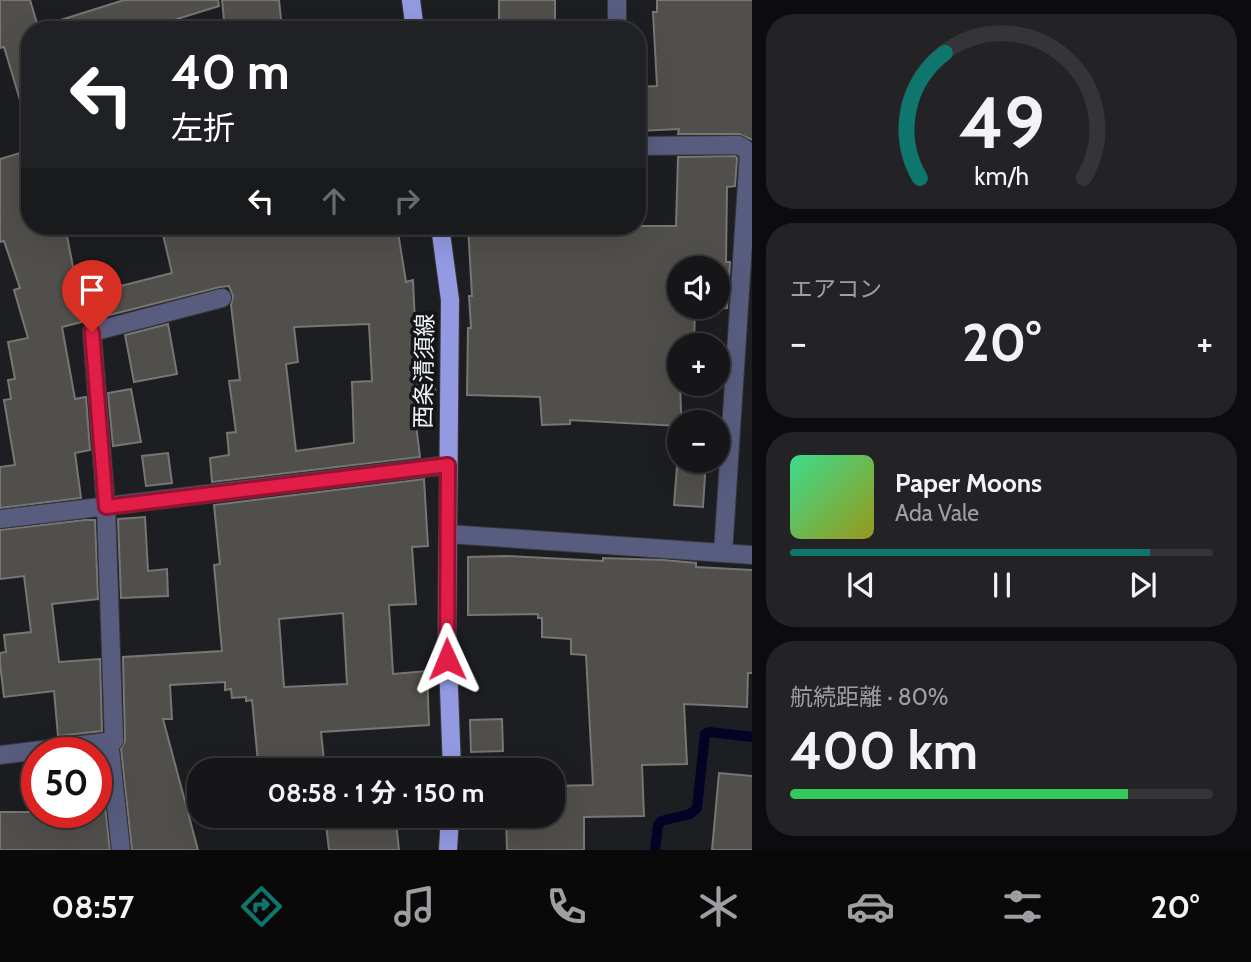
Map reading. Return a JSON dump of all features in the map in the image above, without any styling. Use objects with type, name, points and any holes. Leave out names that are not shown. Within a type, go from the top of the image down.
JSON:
[{"type":"main road","points":[[411,0],[414,21]]},
{"type":"main road","name":"西条清須線","points":[[441,235],[450,300],[447,635],[452,758]]},
{"type":"main road","points":[[448,850],[449,828]]},
{"type":"street","points":[[617,0],[617,21]]},
{"type":"street","points":[[646,146],[739,145],[750,152],[723,553]]},
{"type":"street","points":[[112,741],[106,507],[92,332],[222,298]]},
{"type":"street","points":[[0,519],[448,465]]},
{"type":"street","points":[[447,534],[752,555]]},
{"type":"street","points":[[0,755],[21,752]]},
{"type":"street","points":[[112,768],[121,850]]},
{"type":"building","points":[[0,0],[30,0],[36,21],[21,21],[21,103],[4,47],[0,48]]},
{"type":"building","points":[[124,0],[218,0],[219,6],[171,21],[58,21]]},
{"type":"building","points":[[222,0],[279,0],[281,21],[224,21]]},
{"type":"building","points":[[499,0],[555,0],[555,21],[499,21]]},
{"type":"building","points":[[657,0],[752,0],[752,140],[739,134],[678,134],[679,129],[646,131],[646,87],[657,86],[653,12],[657,12]]},
{"type":"building","points":[[21,153],[21,235],[67,235],[74,272],[80,270],[85,295],[172,273],[163,235],[398,235],[406,282],[413,280],[417,365],[431,364],[436,395],[419,394],[419,407],[414,408],[420,457],[212,482],[210,458],[229,455],[227,433],[236,432],[229,381],[240,380],[231,305],[233,296],[229,286],[220,287],[62,327],[75,399],[86,397],[90,450],[75,453],[81,498],[0,508],[0,467],[15,465],[4,400],[11,399],[8,380],[15,379],[8,342],[28,338],[14,290],[20,288],[4,241],[0,242],[0,159]],"holes":[[[369,324],[372,381],[352,382],[354,443],[296,451],[286,364],[298,362],[294,327]]]},
{"type":"building","points":[[678,157],[737,158],[735,186],[727,187],[726,256],[667,256],[667,319],[695,319],[694,333],[667,333],[667,396],[680,396],[681,410],[667,410],[667,425],[570,420],[570,424],[542,425],[540,397],[467,395],[468,328],[471,328],[469,296],[472,296],[469,235],[646,235],[646,226],[676,226]]},
{"type":"building","points":[[168,324],[177,374],[134,382],[125,335]]},
{"type":"building","points":[[131,389],[141,442],[113,446],[108,393]]},
{"type":"building","points":[[168,453],[172,483],[146,486],[142,456]]},
{"type":"building","points":[[676,473],[705,473],[703,507],[674,505]]},
{"type":"building","points":[[424,479],[428,546],[412,547],[416,604],[389,605],[393,674],[427,671],[429,725],[321,732],[324,758],[258,758],[252,700],[246,701],[246,697],[232,698],[231,689],[225,690],[225,682],[170,685],[172,719],[163,719],[187,809],[187,828],[192,828],[198,850],[132,850],[121,749],[125,741],[123,657],[222,651],[214,565],[220,564],[214,505]],"holes":[[[343,613],[347,684],[284,687],[279,619]]]},
{"type":"building","points":[[145,517],[148,571],[167,569],[168,596],[121,598],[118,519]]},
{"type":"building","points":[[95,520],[98,599],[52,604],[59,662],[100,659],[102,731],[58,736],[54,691],[4,697],[0,653],[6,652],[4,635],[31,632],[24,576],[0,579],[0,530]]},
{"type":"building","points":[[468,557],[664,560],[696,563],[696,567],[752,570],[752,673],[748,673],[747,707],[684,704],[687,764],[642,765],[644,816],[584,817],[584,850],[507,850],[506,828],[565,828],[565,786],[593,785],[586,655],[571,654],[571,639],[542,637],[542,618],[538,618],[538,614],[468,615]]},
{"type":"building","points":[[502,719],[503,751],[471,752],[470,720]]},
{"type":"building","points":[[719,773],[752,776],[752,850],[712,850]]},
{"type":"building","points":[[0,812],[21,812],[21,828],[107,828],[110,850],[0,850]]},
{"type":"building","points":[[326,828],[397,828],[399,850],[329,850]]},
{"type":"waterway","points":[[655,850],[658,825],[661,821],[690,814],[697,808],[705,734],[709,732],[752,737]]},
{"type":"route","points":[[92,332],[106,507],[448,465],[447,659]]}]
